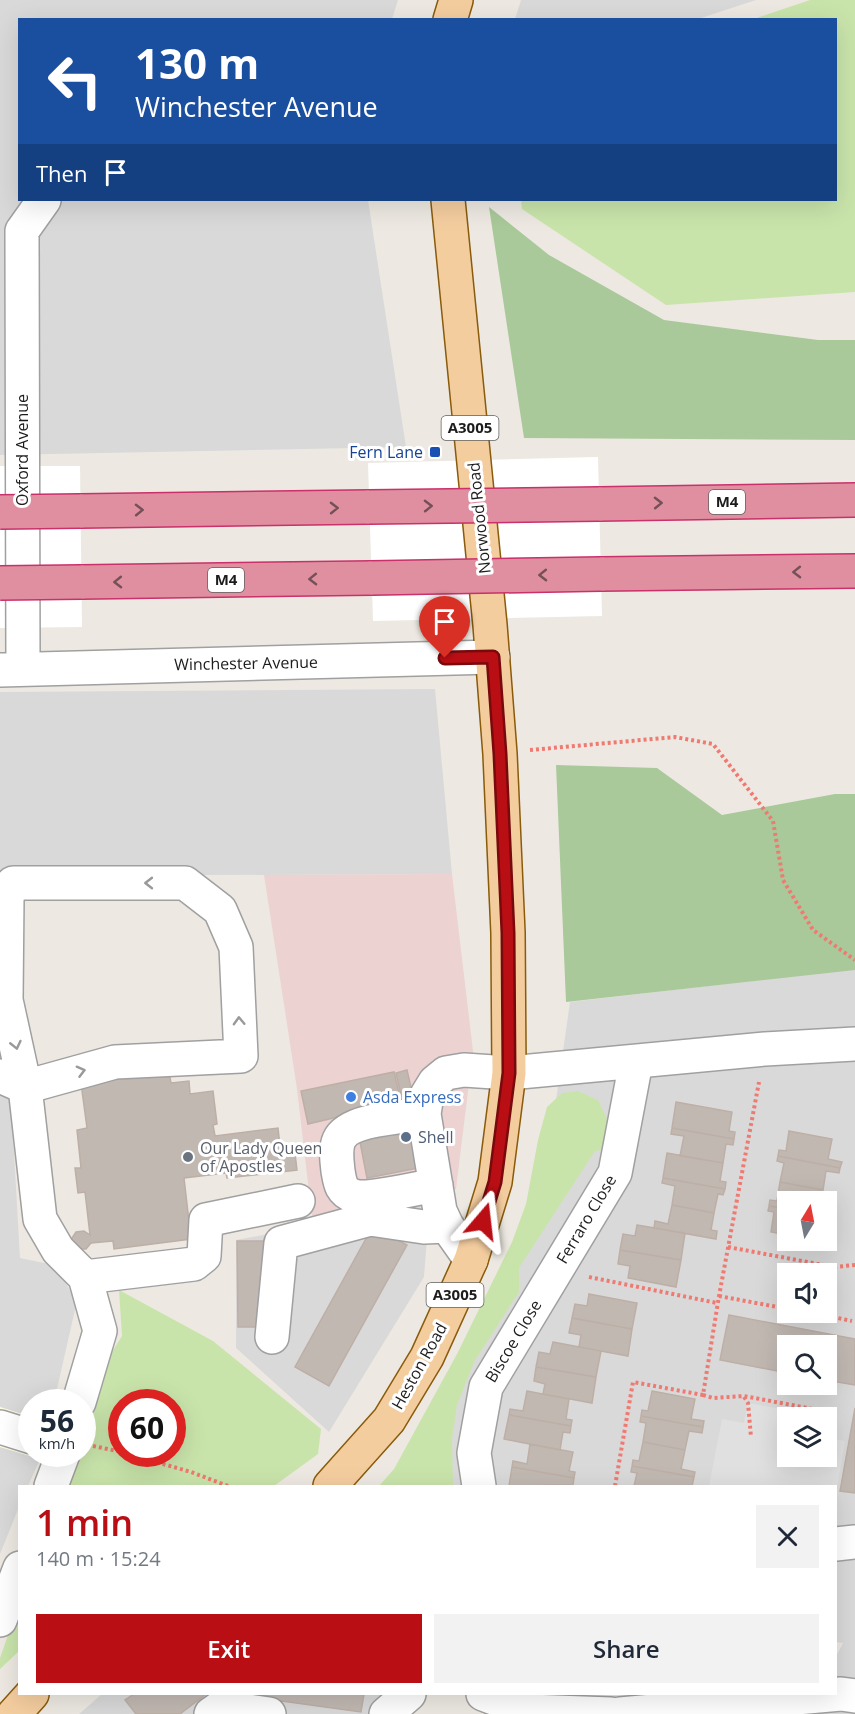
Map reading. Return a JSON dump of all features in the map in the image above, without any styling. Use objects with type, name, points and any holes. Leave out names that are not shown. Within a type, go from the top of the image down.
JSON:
[{"type":"highway","name":"M4","points":[[0,512],[855,500]]},
{"type":"highway","name":"M4","points":[[0,583],[855,572]]},
{"type":"main road","points":[[451,18],[456,0]]},
{"type":"main road","name":"Norwood Road","points":[[448,201],[493,657]]},
{"type":"main road","name":"Heston Road","points":[[331,1485],[388,1420],[427,1357],[471,1260],[495,1182],[509,1073],[508,933],[493,657]]},
{"type":"main road","points":[[14,1714],[31,1695]]},
{"type":"street","points":[[11,231],[43,201]]},
{"type":"street","name":"Oxford Avenue","points":[[11,231],[11,669]]},
{"type":"street","name":"Winchester Avenue","points":[[11,669],[493,657]]},
{"type":"street","points":[[13,1081],[115,1062],[241,1056],[236,947],[220,910],[185,883],[13,883],[7,897],[6,1000],[13,1081],[40,1219],[58,1250],[86,1277],[100,1331],[83,1389]]},
{"type":"street","points":[[471,1260],[447,1226],[440,1211],[424,1113],[428,1095],[435,1082],[446,1073],[464,1070],[509,1073],[765,1049],[855,1044]]},
{"type":"street","name":"Ferraro Close","points":[[555,1271],[615,1173],[636,1062]]},
{"type":"street","points":[[424,1113],[362,1124],[345,1130],[339,1140],[336,1156],[340,1186],[346,1192],[361,1197],[436,1185]]},
{"type":"street","points":[[86,1277],[194,1264],[204,1256],[206,1220],[298,1201]]},
{"type":"street","points":[[272,1337],[281,1243],[370,1219],[424,1227],[447,1226]]},
{"type":"street","name":"Biscoe Close","points":[[478,1485],[474,1453],[486,1387],[555,1271]]},
{"type":"street","points":[[0,1427],[18,1433]]},
{"type":"street","points":[[52,1485],[64,1467]]},
{"type":"street","points":[[837,1544],[855,1542]]},
{"type":"street","points":[[0,1620],[18,1573]]},
{"type":"street","points":[[837,1694],[855,1696]]},
{"type":"street","points":[[386,1714],[408,1695]]},
{"type":"street","points":[[486,1695],[528,1711],[611,1714]]},
{"type":"street","points":[[615,1695],[619,1714],[830,1695]]},
{"type":"street","points":[[211,1714],[221,1707],[269,1714]]},
{"type":"path","points":[[500,754],[675,737],[713,744],[773,821],[783,880],[813,930],[855,960]]},
{"type":"path","points":[[704,1395],[717,1303],[765,1049]]},
{"type":"path","points":[[728,1247],[834,1267],[855,1265]]},
{"type":"path","points":[[555,1271],[717,1303]]},
{"type":"path","points":[[719,1296],[777,1307]]},
{"type":"path","points":[[837,1317],[852,1320]]},
{"type":"path","points":[[615,1485],[633,1382],[713,1398],[744,1396],[802,1407]]},
{"type":"path","points":[[744,1396],[748,1403],[751,1437]]},
{"type":"path","points":[[174,1467],[225,1485]]},
{"type":"shaded area","points":[[0,0],[398,0],[392,18],[18,18],[18,201],[368,201],[406,447],[0,455]]},
{"type":"shaded area","points":[[521,0],[756,0],[701,18],[515,18]]},
{"type":"shaded area","points":[[435,689],[452,874],[0,876],[0,692]]},
{"type":"shaded area","points":[[452,874],[473,1051],[456,1189],[313,1226],[297,1089],[264,875]]},
{"type":"shaded area","points":[[0,904],[20,1258],[54,1265],[77,1301],[57,1389],[18,1389],[18,1413],[0,1407]]},
{"type":"shaded area","points":[[855,969],[855,1714],[800,1714],[837,1695],[837,1654],[843,1643],[837,1642],[837,1485],[406,1485],[543,1191],[570,1002]]},
{"type":"shaded area","points":[[419,1199],[427,1238],[424,1277],[329,1432],[236,1348],[236,1240],[313,1226]]},
{"type":"shaded area","points":[[748,1403],[777,1408],[777,1467],[837,1467],[837,1440],[845,1441],[837,1487],[837,1485],[709,1485],[722,1419],[744,1423]]},
{"type":"shaded area","points":[[0,1407],[18,1413],[18,1452],[0,1447]]},
{"type":"shaded area","points":[[0,1447],[18,1452],[18,1467],[36,1467],[28,1485],[18,1485],[18,1509],[0,1554]]},
{"type":"shaded area","points":[[101,1695],[390,1695],[401,1714],[79,1714]]},
{"type":"green space","points":[[810,0],[855,0],[855,292],[666,305],[522,209],[521,201],[837,201],[837,18],[757,18]]},
{"type":"green space","points":[[489,207],[549,255],[664,320],[818,340],[855,340],[855,440],[524,438]]},
{"type":"green space","points":[[556,765],[657,768],[722,815],[835,794],[855,794],[855,970],[566,1002]]},
{"type":"green space","points":[[578,1091],[598,1100],[608,1121],[608,1149],[595,1151],[519,1268],[519,1292],[474,1362],[457,1405],[452,1439],[453,1485],[380,1485],[394,1469],[457,1354],[512,1242],[526,1204],[538,1140],[547,1107],[562,1093]]},
{"type":"green space","points":[[119,1290],[213,1341],[321,1429],[318,1454],[275,1485],[62,1485],[69,1467],[96,1467],[96,1392],[108,1358],[122,1336]]},
{"type":"green space","points":[[18,1607],[18,1652],[0,1669],[0,1658]]},
{"type":"pier","points":[[598,457],[602,616],[373,621],[368,463]]},
{"type":"pier","points":[[0,466],[80,466],[82,627],[0,628]]},
{"type":"building","name":"Our Lady Queen of Apostles","points":[[168,1065],[171,1083],[189,1081],[190,1094],[213,1091],[217,1124],[213,1125],[215,1136],[278,1128],[280,1146],[294,1145],[297,1170],[227,1178],[226,1173],[184,1178],[191,1239],[114,1249],[113,1241],[91,1243],[86,1249],[79,1249],[73,1245],[72,1238],[76,1232],[84,1231],[90,1235],[85,1192],[78,1193],[75,1168],[81,1168],[77,1130],[87,1128],[80,1076]]},
{"type":"building","points":[[407,1070],[413,1096],[402,1099],[396,1073]]},
{"type":"building","name":"Asda Express","points":[[394,1072],[401,1102],[308,1124],[301,1091]]},
{"type":"building","name":"Shell","points":[[395,1098],[403,1134],[442,1126],[449,1162],[367,1178],[360,1142],[369,1140],[362,1105]]},
{"type":"building","points":[[676,1102],[732,1112],[729,1131],[735,1132],[734,1139],[672,1128]]},
{"type":"building","points":[[672,1128],[734,1139],[733,1145],[726,1144],[723,1163],[680,1156],[684,1136],[671,1134]]},
{"type":"building","points":[[789,1131],[832,1139],[828,1159],[842,1162],[840,1168],[778,1156],[779,1150],[786,1151]]},
{"type":"building","points":[[667,1153],[723,1163],[720,1181],[726,1182],[725,1189],[663,1178]]},
{"type":"building","points":[[778,1156],[840,1168],[839,1173],[826,1171],[823,1190],[780,1182],[784,1163],[777,1161]]},
{"type":"building","points":[[663,1178],[725,1189],[723,1195],[718,1194],[714,1213],[672,1205],[675,1186],[662,1183]]},
{"type":"building","points":[[780,1182],[823,1190],[823,1191],[779,1191]]},
{"type":"building","points":[[770,1200],[777,1201],[777,1207],[769,1206]]},
{"type":"building","points":[[672,1205],[714,1213],[711,1230],[717,1231],[716,1239],[654,1228],[655,1221],[668,1224]]},
{"type":"building","points":[[769,1206],[777,1207],[777,1233],[771,1232],[774,1212],[768,1211]]},
{"type":"building","points":[[637,1225],[685,1233],[681,1260],[620,1250],[623,1234],[635,1236]]},
{"type":"building","points":[[373,1226],[407,1245],[329,1386],[295,1367]]},
{"type":"building","points":[[237,1241],[266,1241],[267,1327],[238,1327]]},
{"type":"building","points":[[620,1250],[681,1260],[676,1287],[628,1278],[630,1266],[618,1264]]},
{"type":"building","points":[[589,1294],[637,1303],[632,1329],[572,1318],[575,1304],[587,1306]]},
{"type":"building","points":[[729,1315],[834,1335],[777,1335],[777,1371],[720,1360]]},
{"type":"building","points":[[572,1318],[632,1329],[628,1356],[579,1347],[581,1335],[569,1333]]},
{"type":"building","points":[[837,1336],[855,1339],[855,1385],[837,1382]]},
{"type":"building","points":[[553,1342],[601,1351],[596,1377],[536,1367],[539,1352],[550,1354]]},
{"type":"building","points":[[536,1367],[596,1377],[592,1403],[543,1394],[545,1384],[534,1381]]},
{"type":"building","points":[[527,1391],[569,1399],[566,1419],[572,1420],[571,1426],[509,1415],[510,1409],[523,1411]]},
{"type":"building","points":[[652,1391],[695,1399],[691,1419],[704,1421],[703,1427],[641,1416],[642,1410],[648,1411]]},
{"type":"building","points":[[855,1408],[855,1493],[840,1491]]},
{"type":"building","points":[[509,1415],[571,1426],[570,1433],[563,1432],[560,1450],[504,1439]]},
{"type":"building","points":[[641,1416],[703,1427],[702,1433],[689,1431],[685,1450],[643,1442],[646,1423],[640,1422]]},
{"type":"building","points":[[643,1442],[685,1450],[681,1469],[695,1472],[694,1477],[632,1466],[633,1460],[639,1461]]},
{"type":"building","points":[[530,1444],[573,1452],[569,1471],[575,1472],[574,1478],[512,1467],[513,1461],[527,1464]]},
{"type":"building","points":[[632,1466],[694,1477],[692,1485],[634,1485],[637,1473],[631,1472]]},
{"type":"building","points":[[512,1467],[574,1478],[573,1485],[509,1485]]},
{"type":"building","points":[[132,1695],[205,1695],[180,1714],[136,1714],[125,1700]]},
{"type":"building","points":[[238,1695],[364,1695],[361,1712]]},
{"type":"place","name":"Fern Lane","points":[[435,452]]},
{"type":"place","name":"Asda Express","points":[[351,1097]]},
{"type":"place","name":"Shell","points":[[406,1137]]},
{"type":"place","name":"Our Lady Queen of Apostles","points":[[188,1157]]},
{"type":"route","points":[[445,658],[493,657],[500,754],[508,933],[509,1073],[495,1182],[483,1221]]}]
